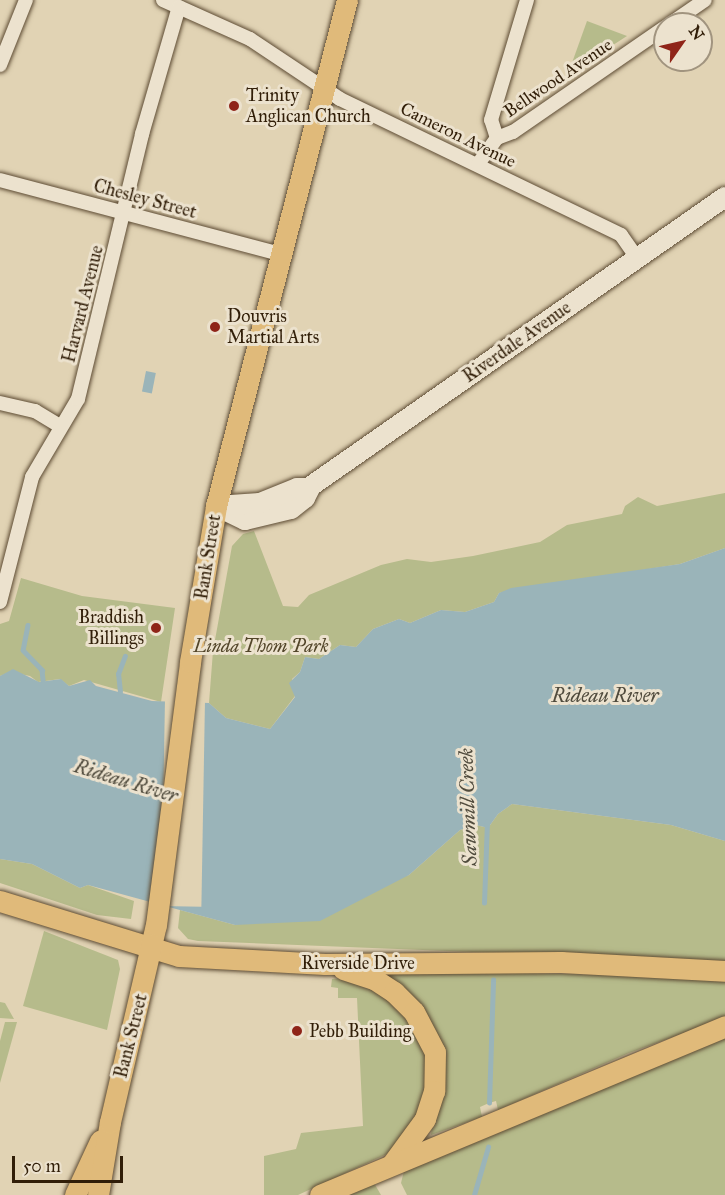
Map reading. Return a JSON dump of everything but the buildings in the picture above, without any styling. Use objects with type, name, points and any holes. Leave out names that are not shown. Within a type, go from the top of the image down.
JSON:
[{"type":"main road","name":"Bank Street","points":[[99,1195],[110,1122],[156,925],[190,662],[216,506],[322,88],[347,0]]},
{"type":"main road","name":"Riverside Drive","points":[[0,901],[151,951],[209,958],[325,964],[561,962],[725,972]]},
{"type":"main road","points":[[325,964],[374,979],[393,992],[414,1012],[435,1052],[434,1091],[425,1119],[392,1164]]},
{"type":"main road","points":[[320,1195],[725,1026]]},
{"type":"main road","name":"Bank Street","points":[[75,1195],[110,1122]]},
{"type":"street","points":[[0,65],[26,0]]},
{"type":"street","name":"Cameron Avenue","points":[[163,0],[250,39],[322,88],[621,235],[637,258]]},
{"type":"street","points":[[497,138],[491,120],[527,0]]},
{"type":"street","points":[[688,12],[705,0]]},
{"type":"street","name":"Harvard Avenue","points":[[0,602],[32,477],[78,399],[142,134],[179,7]]},
{"type":"street","name":"Bellwood Avenue","points":[[478,164],[497,138],[513,132],[653,35]]},
{"type":"street","name":"Chesley Street","points":[[0,180],[280,254]]},
{"type":"street","name":"Riverdale Avenue","points":[[216,506],[236,518],[264,517],[291,509],[305,498],[309,488],[725,197]]},
{"type":"street","points":[[0,403],[35,411],[60,426]]},
{"type":"green space","points":[[587,21],[627,36],[568,74]]},
{"type":"green space","name":"Linda Thom Park","points":[[725,493],[725,548],[680,564],[499,593],[494,602],[465,612],[441,610],[410,623],[399,619],[373,629],[356,647],[340,645],[319,659],[305,657],[300,672],[292,679],[295,696],[270,729],[226,718],[209,703],[213,651],[232,546],[243,534],[254,531],[283,606],[298,607],[309,595],[381,565],[407,559],[431,562],[473,556],[540,542],[567,525],[622,514],[625,506],[638,497],[657,506]]},
{"type":"green space","name":"Linda Thom Park","points":[[21,578],[82,596],[175,608],[161,702],[84,680],[69,686],[60,679],[38,682],[30,676],[10,672],[0,676],[0,624],[9,621]]},
{"type":"green space","points":[[512,804],[671,825],[725,841],[725,962],[198,941],[188,939],[178,928],[180,910],[235,925],[409,875],[460,830],[476,825],[488,828],[498,814]]},
{"type":"green space","points":[[0,859],[32,864],[80,888],[88,885],[134,901],[131,919],[97,915],[0,883]]},
{"type":"green space","points":[[44,931],[118,960],[120,969],[107,1030],[23,1006]]},
{"type":"green space","points":[[366,969],[725,978],[725,1018],[629,1053],[498,1110],[496,1101],[489,1103],[480,1107],[482,1117],[431,1135],[440,1051]]},
{"type":"green space","points":[[348,978],[397,1001],[427,1051],[424,1107],[389,1153],[298,1195],[264,1195],[264,1156],[296,1149],[301,1133],[363,1126],[357,998],[338,998],[338,988],[331,987],[332,979]]},
{"type":"green space","points":[[0,1002],[5,1003],[14,1019],[0,1018]]},
{"type":"green space","points":[[5,1022],[17,1022],[0,1083],[0,1041]]},
{"type":"green space","points":[[725,1036],[725,1195],[407,1195],[401,1183],[404,1171]]},
{"type":"green space","points":[[374,1183],[381,1195],[346,1195]]},
{"type":"water","points":[[146,371],[156,373],[152,394],[142,392]]},
{"type":"water","name":"Rideau River","points":[[725,548],[725,841],[671,825],[512,804],[498,814],[488,828],[476,825],[460,830],[409,875],[320,921],[235,925],[88,885],[80,888],[32,864],[0,859],[0,676],[13,669],[39,682],[61,679],[69,686],[90,680],[96,686],[152,701],[209,703],[226,718],[270,729],[295,697],[289,683],[300,672],[305,657],[319,659],[340,645],[356,647],[373,629],[399,619],[410,623],[441,610],[465,612],[494,602],[499,593],[511,588],[680,564]]},
{"type":"pier","points":[[165,699],[205,700],[201,907],[161,906]]},
{"type":"waterway","points":[[28,625],[23,650],[42,670],[43,680]]},
{"type":"waterway","points":[[120,692],[118,674],[125,656]]},
{"type":"waterway","name":"Sawmill Creek","points":[[484,903],[487,822]]},
{"type":"waterway","name":"Sawmill Creek","points":[[489,1103],[493,980]]},
{"type":"waterway","name":"Sawmill Creek","points":[[474,1195],[488,1147]]},
{"type":"place","name":"Trinity Anglican Church","points":[[234,106]]},
{"type":"place","name":"Douvris Martial Arts","points":[[215,327]]},
{"type":"place","name":"Braddish Billings","points":[[156,628]]},
{"type":"place","name":"Pebb Building","points":[[297,1031]]}]
